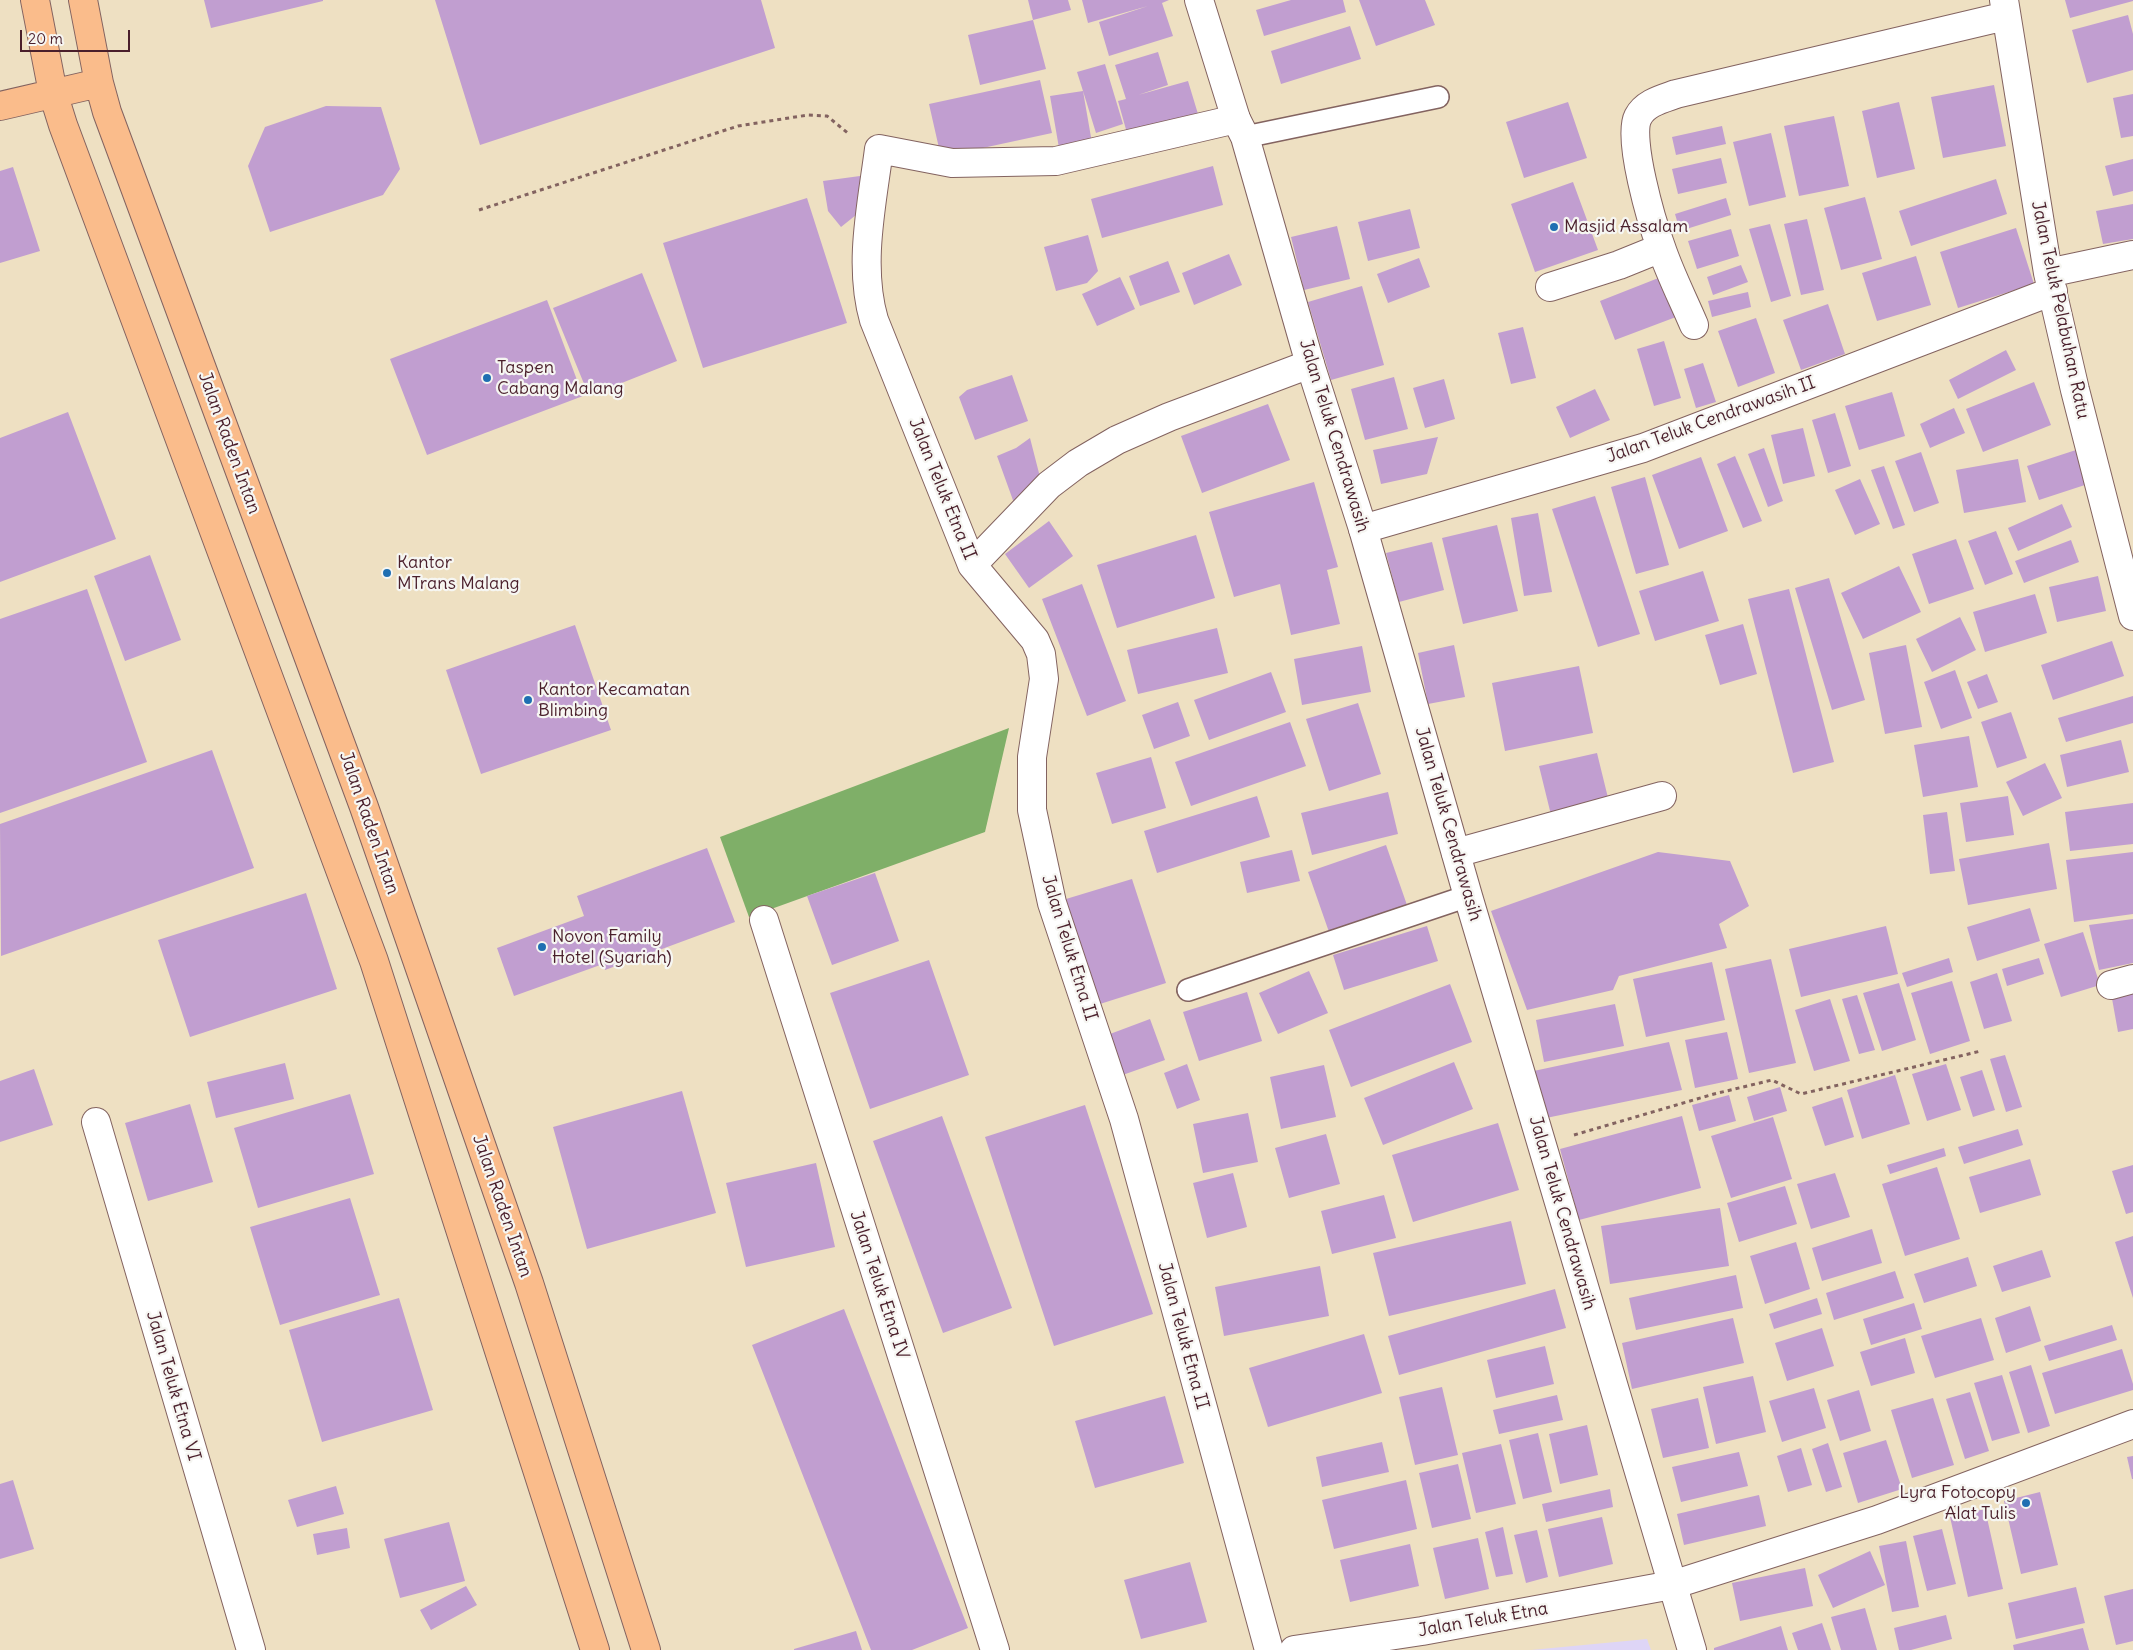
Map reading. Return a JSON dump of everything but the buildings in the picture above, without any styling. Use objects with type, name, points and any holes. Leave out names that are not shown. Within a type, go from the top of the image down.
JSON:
[{"type":"highway","points":[[35,0],[53,93],[63,125],[374,960],[596,1650]]},
{"type":"highway","name":"Jalan Raden Intan","points":[[83,0],[99,83],[107,112],[367,816],[529,1283],[646,1650]]},
{"type":"highway","points":[[0,106],[99,83]]},
{"type":"street","name":"Jalan Teluk Cendrawasih","points":[[1200,0],[1310,364],[1363,529],[1468,896],[1692,1650]]},
{"type":"street","points":[[1694,325],[1661,248],[1650,211],[1636,143],[1637,121],[1640,114],[1651,104],[1676,94],[2005,8]]},
{"type":"street","name":"Jalan Teluk Pelabuhan Ratu","points":[[2005,8],[2050,282],[2075,390],[2133,616]]},
{"type":"street","points":[[878,149],[952,163],[1056,161],[1240,128]]},
{"type":"street","name":"Jalan Teluk Etna II","points":[[878,149],[866,244],[868,302],[972,565],[1035,640],[1041,654],[1044,679],[1032,757],[1032,810],[1052,903],[1124,1119],[1269,1650]]},
{"type":"street","points":[[1550,287],[1619,265],[1661,248]]},
{"type":"street","name":"Jalan Teluk Cendrawasih II","points":[[1363,529],[1642,448],[2050,282],[2133,255]]},
{"type":"street","points":[[972,565],[1049,485],[1078,463],[1118,440],[1169,417],[1310,364]]},
{"type":"street","points":[[1456,853],[1662,796]]},
{"type":"street","name":"Jalan Teluk Etna IV","points":[[764,920],[995,1650]]},
{"type":"street","name":"Jalan Teluk Etna VI","points":[[96,1122],[251,1650]]},
{"type":"street","name":"Jalan Teluk Etna","points":[[1294,1650],[1422,1631],[1672,1585],[1877,1520],[2133,1424]]},
{"type":"lane","points":[[1240,128],[1438,97]]},
{"type":"lane","points":[[1188,990],[1468,896]]},
{"type":"path","points":[[480,210],[738,126],[808,114],[827,116],[855,141],[878,149]]},
{"type":"path","points":[[1542,1144],[1714,1094],[1772,1080],[1801,1094],[1981,1051]]},
{"type":"shaded area","points":[[1647,1639],[1651,1650],[1531,1650]]},
{"type":"green space","points":[[1009,728],[985,832],[749,917],[720,837]]},
{"type":"place","name":"Masjid Assalam","points":[[1554,227]]},
{"type":"place","name":"Taspen Cabang Malang","points":[[487,378]]},
{"type":"place","name":"Kantor MTrans Malang","points":[[387,573]]},
{"type":"place","name":"Kantor Kecamatan Blimbing","points":[[528,700]]},
{"type":"place","name":"Novon Family Hotel (Syariah)","points":[[542,947]]},
{"type":"place","name":"Lyra Fotocopy Alat Tulis","points":[[2026,1503]]}]
